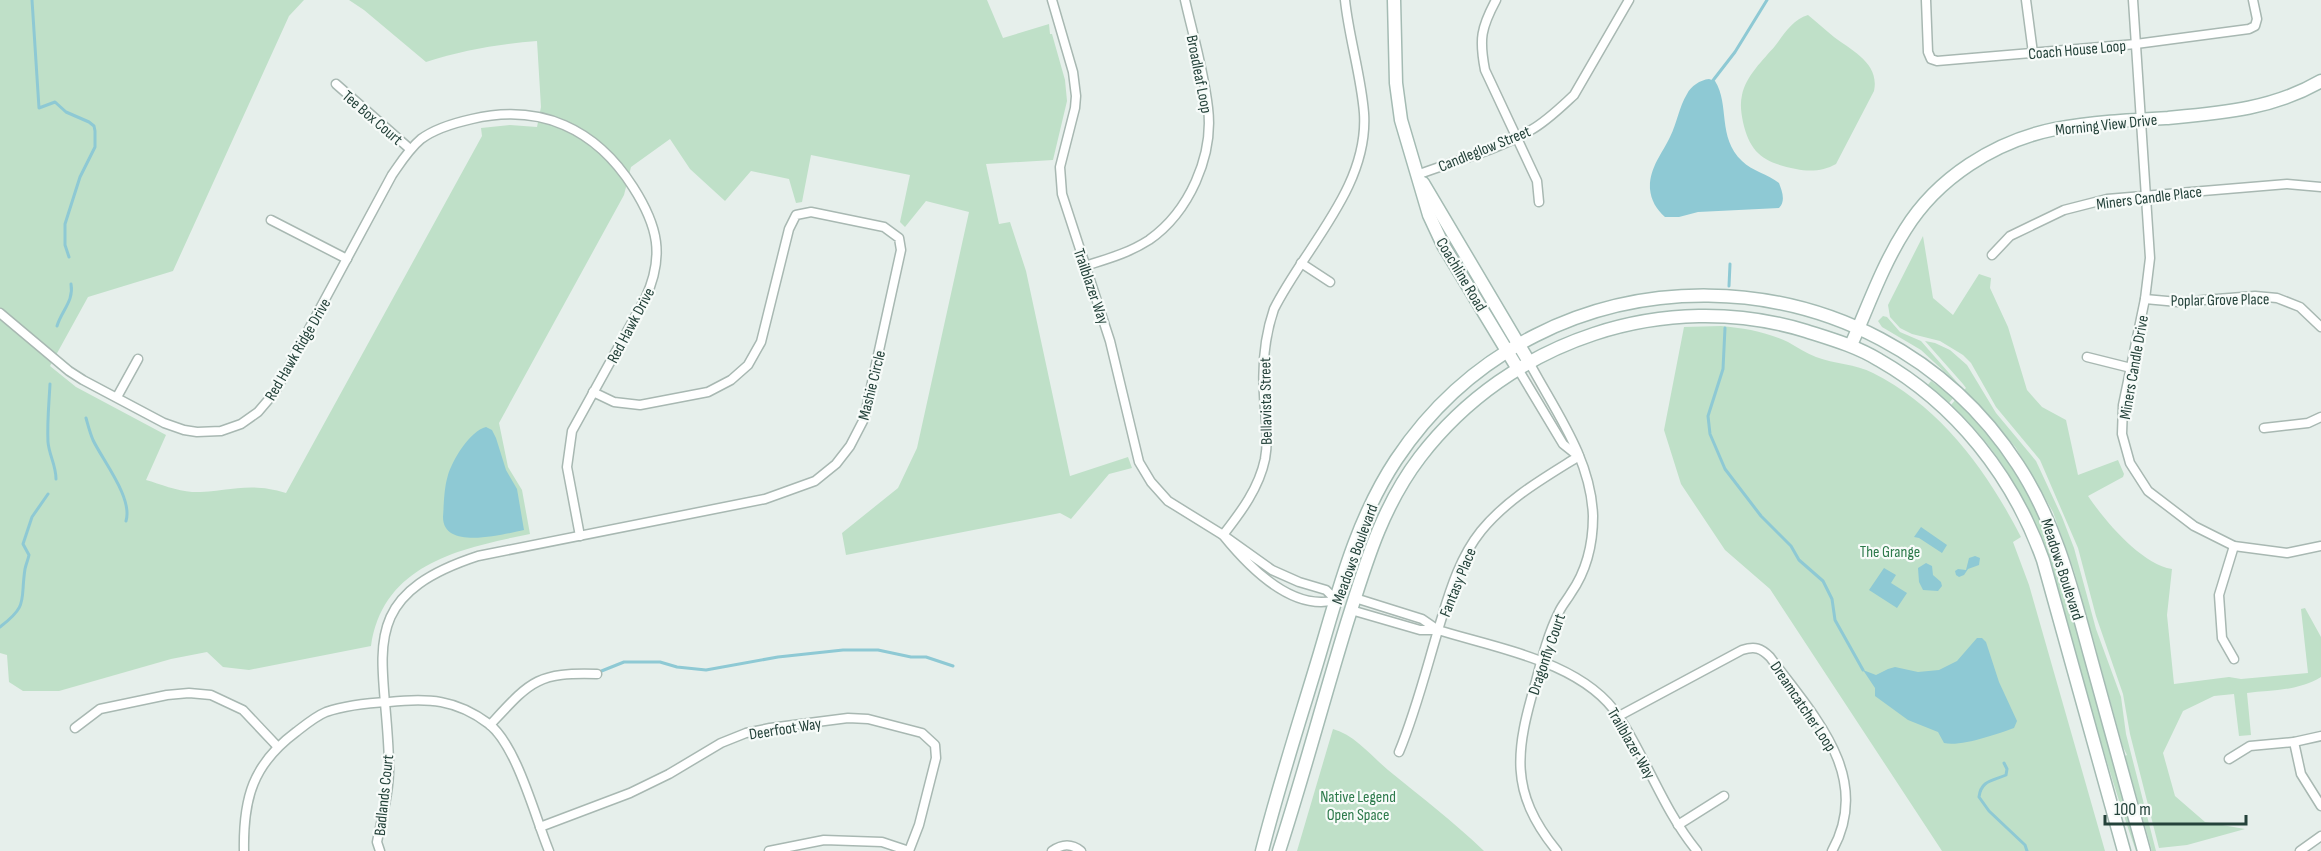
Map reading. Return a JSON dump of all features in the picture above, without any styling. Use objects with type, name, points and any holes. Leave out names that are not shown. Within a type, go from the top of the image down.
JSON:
[{"type":"main road","name":"Coachline Road","points":[[1394,0],[1398,100],[1405,139],[1436,230],[1518,369]]},
{"type":"main road","name":"Morning View Drive","points":[[1851,345],[1905,229],[1929,198],[1958,172],[1995,149],[2035,134],[2075,125],[2254,108],[2287,98],[2321,81]]},
{"type":"main road","name":"Coachline Road","points":[[1418,175],[1529,362]]},
{"type":"main road","name":"Meadows Boulevard","points":[[1262,851],[1359,528],[1396,460],[1427,418],[1481,369],[1545,331],[1599,310],[1640,301],[1692,295],[1769,301],[1859,327],[1887,341],[1925,367],[1974,409],[2014,459],[2039,502],[2056,538],[2067,570],[2144,851]]},
{"type":"main road","name":"Meadows Boulevard","points":[[1279,851],[1369,550],[1395,493],[1421,456],[1473,401],[1518,369],[1553,349],[1595,332],[1643,321],[1693,315],[1766,321],[1851,345],[1913,383],[1960,423],[1983,450],[2002,477],[2035,538],[2124,851]]},
{"type":"main road","points":[[1326,691],[1324,685],[1326,673],[1343,612],[1336,600]]},
{"type":"street","name":"Trailblazer Way","points":[[1052,0],[1073,72],[1076,96],[1060,167],[1061,187],[1116,363],[1139,462],[1151,482],[1168,501],[1222,535],[1272,570],[1299,582],[1326,590],[1336,600],[1323,604],[1278,588],[1246,564],[1222,535]]},
{"type":"street","name":"Broadleaf Loop","points":[[1085,266],[1136,248],[1167,224],[1188,195],[1205,158],[1209,109],[1185,0]]},
{"type":"street","name":"Bellavista Street","points":[[1222,535],[1248,500],[1264,461],[1268,430],[1264,399],[1263,352],[1274,309],[1348,189],[1361,152],[1364,113],[1345,0]]},
{"type":"street","points":[[1496,0],[1483,23],[1482,54],[1485,70],[1537,181],[1539,202]]},
{"type":"street","name":"Candleglow Street","points":[[1418,175],[1532,130],[1574,94],[1629,0]]},
{"type":"street","name":"Coach House Loop","points":[[1926,0],[1928,52],[1931,59],[1937,61],[2136,44],[2249,29],[2255,27],[2257,19],[2253,0]]},
{"type":"street","points":[[2026,0],[2033,53]]},
{"type":"street","name":"Miners Candle Drive","points":[[2133,0],[2150,258],[2145,299],[2123,405],[2122,434],[2130,463],[2148,491],[2194,526],[2234,546],[2287,553],[2321,546]]},
{"type":"street","name":"Tee Box Court","points":[[336,84],[410,149]]},
{"type":"street","name":"Red Hawk Drive","points":[[410,149],[422,138],[449,124],[495,115],[526,115],[552,121],[583,134],[604,150],[624,173],[648,213],[658,251],[653,281],[572,431],[567,456],[568,478],[580,536]]},
{"type":"street","name":"Red Hawk Ridge Drive","points":[[0,313],[69,371],[164,423],[184,430],[221,431],[241,424],[258,412],[275,392],[392,175],[410,149]]},
{"type":"street","name":"Miners Candle Place","points":[[1992,255],[2010,236],[2064,210],[2107,199],[2287,184],[2321,187]]},
{"type":"street","name":"Mashie Circle","points":[[386,702],[382,653],[384,632],[398,604],[410,589],[428,577],[449,566],[478,556],[765,499],[815,481],[836,464],[850,446],[864,419],[901,250],[899,237],[884,227],[811,212],[796,215],[789,229],[761,342],[748,365],[731,380],[708,392],[640,405],[614,402],[593,392]]},
{"type":"street","points":[[271,220],[347,259]]},
{"type":"street","points":[[1301,263],[1330,282]]},
{"type":"street","name":"Poplar Grove Place","points":[[2145,299],[2178,302],[2255,296],[2277,298],[2300,307],[2321,327]]},
{"type":"street","points":[[2087,357],[2131,368]]},
{"type":"street","points":[[117,397],[138,358]]},
{"type":"street","name":"Dragonfly Court","points":[[1529,362],[1574,442],[1591,499],[1593,515],[1590,547],[1580,579],[1552,626],[1520,740],[1520,772],[1526,799],[1538,825],[1557,851]]},
{"type":"street","points":[[1518,369],[1563,444],[1579,456]]},
{"type":"street","points":[[2264,428],[2308,423],[2321,417]]},
{"type":"street","name":"Fantasy Place","points":[[1400,752],[1461,564],[1480,532],[1514,498],[1579,456]]},
{"type":"street","points":[[2234,546],[2219,595],[2222,638],[2234,658]]},
{"type":"street","name":"Trailblazer Way","points":[[1353,604],[1420,630],[1438,630],[1560,668],[1588,685],[1619,716],[1678,825],[1697,851]]},
{"type":"street","name":"Dreamcatcher Loop","points":[[1619,716],[1742,650],[1750,647],[1760,648],[1770,657],[1822,727],[1841,764],[1846,794],[1845,811],[1832,851]]},
{"type":"street","points":[[490,725],[523,689],[534,682],[549,676],[567,673],[597,674]]},
{"type":"street","points":[[75,728],[100,709],[167,695],[189,693],[211,695],[243,710],[277,746]]},
{"type":"street","points":[[244,851],[245,812],[251,789],[260,767],[277,746],[324,712],[350,706],[426,699],[449,703],[471,712],[490,725],[504,741],[516,764],[549,851]]},
{"type":"street","name":"Badlands Court","points":[[380,851],[377,842],[389,767],[386,702]]},
{"type":"street","name":"Deerfoot Way","points":[[540,827],[630,793],[669,774],[720,743],[746,733],[848,718],[867,718],[922,733],[934,745],[936,758],[919,825],[909,851]]},
{"type":"street","points":[[2229,759],[2250,746],[2294,742],[2321,736]]},
{"type":"street","points":[[2294,742],[2301,774],[2321,806]]},
{"type":"street","points":[[1678,825],[1724,796]]},
{"type":"street","points":[[2300,851],[2321,836]]},
{"type":"street","points":[[769,851],[824,840],[882,842],[909,851]]},
{"type":"street","points":[[1052,851],[1070,844],[1081,851]]},
{"type":"green space","points":[[0,0],[304,0],[289,16],[173,271],[88,297],[50,366],[76,387],[166,435],[146,480],[192,492],[249,487],[286,493],[482,136],[481,128],[510,125],[537,127],[541,107],[537,41],[481,48],[426,62],[349,0],[987,0],[1003,38],[1049,24],[1065,80],[1067,101],[1053,160],[986,164],[999,224],[1010,222],[1026,271],[1070,476],[1128,457],[1132,468],[1109,474],[1071,519],[1060,513],[846,555],[842,533],[898,488],[917,448],[969,212],[926,201],[905,227],[900,222],[910,175],[811,155],[802,202],[796,203],[789,179],[751,171],[725,201],[690,169],[670,139],[631,167],[624,195],[499,423],[508,467],[522,490],[530,534],[453,554],[430,564],[409,578],[391,595],[378,618],[371,646],[249,670],[223,667],[207,652],[171,659],[59,691],[23,691],[9,682],[7,655],[0,653]]},
{"type":"green space","points":[[1808,15],[1863,58],[1873,73],[1875,81],[1874,91],[1836,164],[1812,171],[1785,167],[1760,155],[1746,133],[1741,105],[1747,81],[1789,28]]},
{"type":"green space","points":[[1923,236],[1933,298],[1953,315],[1979,274],[1991,278],[1990,288],[2008,327],[2027,390],[2042,407],[2066,420],[2078,475],[2118,460],[2124,474],[2123,477],[2088,496],[2114,529],[2136,550],[2148,559],[2172,569],[2167,615],[2174,684],[2229,677],[2241,679],[2308,673],[2301,609],[2305,608],[2321,637],[2321,677],[2294,687],[2247,693],[2251,735],[2239,736],[2234,694],[2214,696],[2183,711],[2163,753],[2175,796],[2205,822],[2245,829],[2187,845],[2159,848],[2130,734],[2123,694],[2096,616],[2078,548],[2040,460],[1996,407],[1971,363],[1963,355],[1940,341],[1912,334],[1900,328],[1890,317],[1888,305]]},
{"type":"green space","points":[[1883,316],[1887,317],[1900,332],[1921,341],[1962,388],[1921,350],[1882,327],[1878,321]]},
{"type":"green space","name":"The Grange","points":[[1721,326],[1747,329],[1772,336],[1816,357],[1873,373],[1897,387],[1941,422],[1977,465],[2008,512],[2021,537],[2013,542],[2029,585],[2105,851],[1942,851],[1770,589],[1725,550],[1681,484],[1664,430],[1684,327]]},
{"type":"green space","points":[[1925,341],[1950,350],[1967,365],[1996,413],[2036,461],[2062,517],[2074,548],[2096,629],[2121,697],[2126,734],[2156,851],[2152,851],[2074,571],[2053,512],[2016,448],[1964,390],[1966,388],[1963,384]]},
{"type":"green space","points":[[1931,381],[1954,397],[1949,403],[1927,386]]},
{"type":"green space","points":[[1956,399],[2016,468],[2054,546],[2140,851],[2136,851],[2120,804],[2058,590],[2034,524],[2001,463],[1979,433],[1951,405]]},
{"type":"green space","name":"Native Legend Open Space","points":[[1333,729],[1356,741],[1484,851],[1297,851]]},
{"type":"water","points":[[1709,79],[1715,81],[1719,90],[1726,131],[1734,152],[1746,164],[1779,183],[1783,199],[1779,208],[1698,212],[1679,217],[1665,217],[1654,204],[1650,181],[1682,104],[1693,86]]},
{"type":"water","points":[[486,427],[492,430],[496,438],[506,470],[517,489],[524,530],[490,537],[463,537],[453,534],[446,527],[443,517],[447,480],[450,469],[463,446],[474,434]]},
{"type":"water","points":[[1921,527],[1947,545],[1942,553],[1914,537]]},
{"type":"water","points":[[1975,556],[1980,558],[1979,565],[1968,569],[1964,575],[1959,577],[1956,575],[1955,571],[1958,569],[1966,570],[1969,558]]},
{"type":"water","points":[[1926,563],[1932,566],[1933,575],[1941,582],[1942,586],[1938,591],[1923,590],[1919,582],[1918,568]]},
{"type":"water","points":[[1884,568],[1896,575],[1891,583],[1907,593],[1897,608],[1869,590]]},
{"type":"water","points":[[1977,638],[1982,638],[1986,642],[1999,682],[2017,721],[2014,728],[1979,739],[1960,743],[1944,743],[1938,732],[1908,720],[1875,696],[1875,688],[1863,670],[1876,675],[1895,667],[1918,672],[1939,670],[1957,661]]},
{"type":"waterway","points":[[32,0],[39,108],[55,102],[66,112],[89,122],[94,126],[95,131],[95,147],[80,177],[65,224],[65,245],[69,257]]},
{"type":"waterway","points":[[1711,83],[1735,52],[1767,0]]},
{"type":"waterway","points":[[1729,286],[1730,264]]},
{"type":"waterway","points":[[57,326],[69,301],[71,284]]},
{"type":"waterway","points":[[1725,328],[1723,369],[1708,416],[1710,434],[1725,469],[1761,516],[1791,546],[1799,560],[1823,581],[1832,599],[1835,620],[1863,670]]},
{"type":"waterway","points":[[50,384],[48,442],[56,479]]},
{"type":"waterway","points":[[86,418],[93,440],[121,491],[127,512],[126,521]]},
{"type":"waterway","points":[[0,627],[9,620],[22,602],[25,569],[29,555],[23,544],[32,517],[48,494]]},
{"type":"waterway","points":[[599,672],[624,662],[660,662],[677,667],[706,670],[778,657],[843,650],[878,650],[911,657],[926,657],[953,666]]},
{"type":"waterway","points":[[2004,763],[2007,769],[2006,775],[1985,784],[1979,797],[1989,811],[2025,845],[2027,851]]}]
